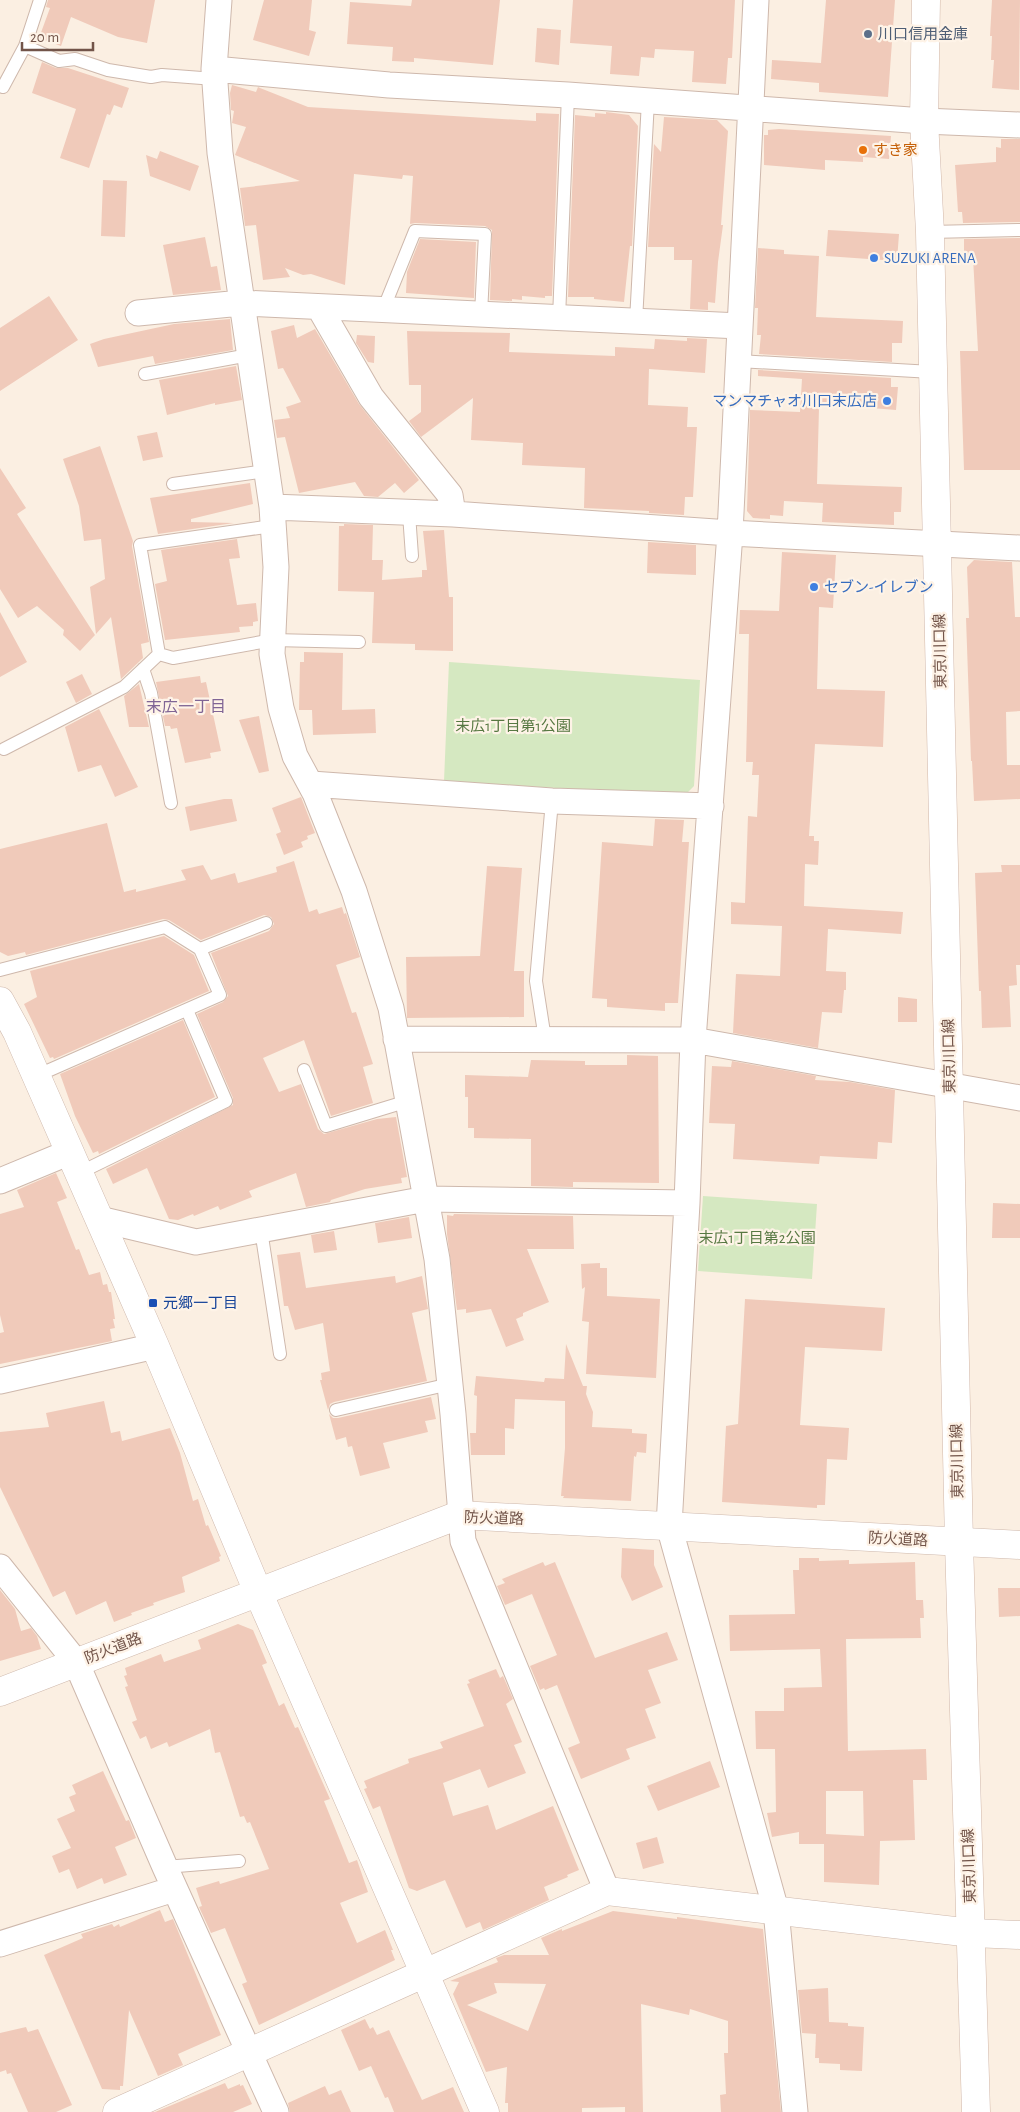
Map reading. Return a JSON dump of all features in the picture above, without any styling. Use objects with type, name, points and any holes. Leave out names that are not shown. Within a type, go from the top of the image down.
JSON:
[{"type":"street","points":[[219,0],[215,74],[220,153],[272,516],[276,567],[272,654],[281,708],[294,756],[311,784],[354,891],[390,1008],[437,1259],[450,1384],[459,1515],[463,1541],[607,1890]]},
{"type":"street","points":[[756,0],[730,533],[693,1040],[687,1203],[669,1526],[776,1910],[795,2112]]},
{"type":"street","name":"東京川口線","points":[[926,0],[924,121],[930,232],[959,1542],[976,2112]]},
{"type":"street","points":[[215,74],[568,95],[924,121],[1020,125]]},
{"type":"street","points":[[138,312],[241,303],[740,326]]},
{"type":"street","points":[[319,307],[371,397],[450,495],[453,514]]},
{"type":"street","points":[[272,516],[453,514],[730,533],[938,542],[1020,548]]},
{"type":"street","points":[[311,784],[552,801],[711,806]]},
{"type":"street","points":[[0,1001],[17,1032],[155,1346],[258,1592],[485,2112]]},
{"type":"street","points":[[396,1039],[693,1040],[1020,1098]]},
{"type":"street","points":[[0,1181],[74,1163]]},
{"type":"street","points":[[99,1219],[196,1242],[426,1199],[687,1203]]},
{"type":"street","points":[[0,1381],[155,1346]]},
{"type":"street","name":"防火道路","points":[[0,1692],[459,1515],[1020,1545]]},
{"type":"street","points":[[0,1567],[76,1662],[164,1867],[276,2112]]},
{"type":"street","points":[[0,1944],[174,1889]]},
{"type":"street","points":[[117,2112],[607,1890],[972,1934],[1020,1935]]},
{"type":"lane","points":[[0,86],[3,87],[25,46],[40,0]]},
{"type":"lane","points":[[25,46],[59,61],[75,60],[108,70],[151,77],[215,74]]},
{"type":"lane","points":[[559,318],[568,95]]},
{"type":"lane","points":[[636,321],[648,101]]},
{"type":"lane","points":[[930,232],[1020,230]]},
{"type":"lane","points":[[383,310],[415,232],[484,234],[481,314]]},
{"type":"lane","points":[[145,374],[249,355]]},
{"type":"lane","points":[[738,361],[932,372]]},
{"type":"lane","points":[[173,484],[266,472]]},
{"type":"lane","points":[[410,514],[412,556]]},
{"type":"lane","points":[[159,654],[140,545],[272,516]]},
{"type":"lane","points":[[159,654],[173,658],[273,640],[359,642]]},
{"type":"lane","points":[[4,749],[124,687],[159,654]]},
{"type":"lane","points":[[143,669],[151,693],[171,803]]},
{"type":"lane","points":[[545,1040],[536,981],[552,801]]},
{"type":"lane","points":[[200,949],[266,923]]},
{"type":"lane","points":[[0,970],[165,927],[200,949],[220,995],[36,1076]]},
{"type":"lane","points":[[74,1163],[226,1101],[187,1010]]},
{"type":"lane","points":[[304,1070],[326,1126],[408,1101]]},
{"type":"lane","points":[[261,1230],[280,1354]]},
{"type":"lane","points":[[336,1410],[450,1384]]},
{"type":"lane","points":[[164,1867],[239,1861]]},
{"type":"green space","name":"末広1丁目第1公園","points":[[449,662],[700,680],[694,786],[684,796],[444,781]]},
{"type":"green space","name":"末広1丁目第2公園","points":[[703,1196],[817,1204],[812,1279],[698,1271]]},
{"type":"building","points":[[48,0],[155,0],[147,43],[118,37],[71,17],[61,46],[39,38],[50,8],[46,7]]},
{"type":"building","points":[[264,0],[312,0],[309,30],[316,32],[309,56],[253,40]]},
{"type":"building","points":[[412,0],[500,0],[493,65],[414,58],[414,62],[392,61],[393,47],[347,44],[350,2],[411,6]]},
{"type":"building","points":[[573,0],[735,0],[732,58],[728,58],[726,84],[692,82],[694,51],[655,49],[654,58],[641,57],[639,76],[610,74],[612,46],[570,43]]},
{"type":"building","points":[[826,0],[895,0],[888,97],[819,92],[819,83],[771,79],[772,60],[821,63]]},
{"type":"building","points":[[992,0],[1020,0],[1019,90],[992,88],[994,60],[991,60],[992,36],[990,36]]},
{"type":"building","points":[[537,28],[561,30],[559,65],[535,62]]},
{"type":"building","points":[[42,62],[56,68],[68,68],[129,88],[122,108],[114,105],[110,115],[107,114],[89,168],[60,158],[76,109],[32,93]]},
{"type":"building","points":[[232,85],[256,92],[258,87],[308,107],[536,121],[536,113],[559,114],[552,296],[545,296],[545,298],[522,296],[522,300],[512,299],[512,301],[490,300],[492,230],[485,226],[410,224],[413,176],[403,175],[402,179],[354,174],[345,285],[311,274],[303,275],[285,268],[290,277],[263,280],[256,225],[245,226],[240,188],[300,181],[235,155],[246,127],[232,123],[234,111],[231,110],[230,93]]},
{"type":"building","points":[[606,112],[629,115],[638,126],[632,246],[630,246],[624,302],[594,299],[594,297],[568,297],[575,115],[595,117],[595,113],[606,114]]},
{"type":"building","points":[[664,117],[717,120],[728,131],[721,225],[723,225],[715,303],[708,302],[708,310],[690,309],[692,260],[674,260],[674,247],[648,247],[654,144],[661,152]]},
{"type":"building","points":[[779,129],[891,136],[889,159],[863,157],[863,162],[825,160],[825,170],[764,165],[764,135],[768,135],[768,130]]},
{"type":"building","points":[[1001,139],[1020,139],[1020,222],[963,223],[962,212],[958,212],[955,165],[996,162],[996,147],[1001,148]]},
{"type":"building","points":[[160,151],[199,166],[190,191],[150,176],[146,155],[157,159]]},
{"type":"building","points":[[103,180],[127,181],[125,237],[101,236]]},
{"type":"building","points":[[828,230],[899,234],[897,261],[826,256]]},
{"type":"building","points":[[205,237],[211,267],[217,266],[221,290],[173,295],[163,245]]},
{"type":"building","points":[[1020,238],[1020,470],[964,470],[960,351],[978,351],[973,257],[964,257],[964,239]]},
{"type":"building","points":[[420,239],[476,242],[474,298],[406,293],[407,272]]},
{"type":"building","points":[[758,248],[784,250],[784,254],[819,256],[816,317],[903,321],[902,343],[892,343],[892,362],[759,354],[761,335],[757,335],[758,308],[755,308]]},
{"type":"building","points":[[49,296],[78,340],[0,391],[0,328]]},
{"type":"building","points":[[230,319],[233,350],[155,364],[153,356],[98,367],[90,344],[104,339],[174,324]]},
{"type":"building","points":[[294,325],[297,338],[315,329],[359,404],[419,480],[404,493],[395,483],[378,497],[364,496],[355,482],[299,493],[285,437],[277,438],[274,420],[290,418],[286,407],[301,402],[283,368],[278,369],[271,331]]},
{"type":"building","points":[[407,331],[510,333],[509,352],[615,356],[615,347],[654,349],[655,339],[687,341],[687,338],[707,339],[705,373],[649,369],[648,405],[688,407],[687,427],[697,427],[693,497],[685,497],[684,515],[649,513],[649,511],[584,508],[585,468],[522,465],[523,443],[471,440],[473,398],[421,437],[409,421],[421,412],[421,385],[409,385]]},
{"type":"building","points":[[357,335],[375,336],[374,363],[368,362],[356,343]]},
{"type":"building","points":[[236,366],[242,400],[215,405],[215,403],[167,415],[159,380]]},
{"type":"building","points":[[758,370],[891,378],[891,387],[898,387],[896,410],[822,404],[822,408],[819,408],[817,484],[902,487],[901,512],[894,512],[894,525],[822,522],[823,503],[784,501],[783,516],[770,515],[770,519],[753,518],[747,511],[750,410],[800,412],[802,379],[758,376]]},
{"type":"building","points":[[157,432],[163,457],[143,461],[137,436]]},
{"type":"building","points":[[100,446],[133,541],[132,546],[149,642],[141,644],[143,658],[121,679],[111,617],[96,634],[90,587],[105,579],[101,539],[84,541],[79,506],[63,459]]},
{"type":"building","points":[[0,468],[26,508],[17,514],[95,635],[80,651],[63,635],[64,630],[37,606],[18,618],[0,589]]},
{"type":"building","points":[[250,483],[253,504],[191,519],[191,522],[234,523],[158,534],[150,498]]},
{"type":"building","points":[[344,524],[373,525],[372,560],[383,560],[382,580],[422,577],[422,570],[427,570],[423,531],[444,530],[449,597],[453,597],[453,651],[415,650],[415,644],[372,643],[374,592],[338,591],[339,526],[344,526]]},
{"type":"building","points":[[237,539],[240,558],[229,559],[237,605],[256,603],[258,621],[253,622],[253,626],[239,627],[240,632],[165,640],[155,584],[167,581],[161,550]]},
{"type":"building","points":[[648,542],[696,545],[696,575],[647,573]]},
{"type":"building","points":[[782,552],[836,555],[833,608],[819,607],[817,689],[885,691],[883,747],[815,744],[809,836],[814,836],[814,841],[819,841],[818,865],[805,864],[804,906],[903,912],[901,934],[828,929],[826,971],[846,972],[846,990],[844,990],[842,1013],[822,1012],[818,1048],[733,1033],[736,974],[780,976],[782,926],[731,924],[731,902],[745,903],[748,816],[757,817],[759,775],[752,775],[753,762],[746,762],[749,634],[739,634],[740,610],[779,611]]},
{"type":"building","points":[[974,560],[1012,562],[1015,617],[1020,617],[1020,711],[1006,712],[1007,765],[1020,765],[1020,799],[974,801],[966,618],[969,618],[967,567]]},
{"type":"building","points":[[0,612],[27,662],[0,677]]},
{"type":"building","points":[[304,652],[343,653],[342,710],[375,709],[376,733],[313,735],[312,710],[299,710],[300,662],[304,662]]},
{"type":"building","points":[[82,674],[92,694],[76,703],[66,682]]},
{"type":"building","points":[[200,676],[201,683],[206,682],[221,751],[210,753],[211,758],[185,763],[177,728],[171,729],[170,726],[165,726],[156,682]]},
{"type":"building","points":[[139,684],[149,727],[129,727],[124,696]]},
{"type":"building","points":[[99,709],[138,787],[115,797],[101,765],[78,772],[65,727]]},
{"type":"building","points":[[259,716],[269,771],[259,773],[239,720]]},
{"type":"building","points":[[301,797],[315,833],[307,836],[308,839],[301,842],[303,847],[284,855],[276,834],[281,832],[272,808]]},
{"type":"building","points":[[232,799],[237,821],[190,831],[185,807]]},
{"type":"building","points":[[655,819],[684,820],[682,842],[689,842],[678,1003],[665,1003],[665,1011],[607,1007],[607,999],[592,998],[602,842],[653,846]]},
{"type":"building","points":[[107,823],[124,892],[136,889],[136,892],[186,880],[181,870],[203,865],[211,880],[235,873],[238,883],[277,872],[276,867],[294,861],[309,912],[317,909],[319,914],[342,907],[344,914],[346,913],[360,957],[336,965],[352,1013],[356,1012],[373,1064],[363,1067],[373,1103],[331,1116],[304,1040],[263,1058],[279,1092],[301,1084],[318,1129],[324,1134],[377,1119],[396,1117],[407,1177],[401,1178],[402,1183],[365,1189],[331,1200],[330,1202],[306,1207],[296,1173],[249,1191],[252,1197],[220,1210],[218,1206],[194,1216],[193,1214],[178,1220],[169,1219],[147,1168],[113,1184],[106,1169],[233,1105],[233,1098],[197,1014],[223,1002],[228,996],[211,953],[269,931],[274,924],[271,917],[264,915],[201,940],[169,920],[163,919],[26,955],[25,952],[8,956],[0,952],[0,849]]},
{"type":"building","points":[[1001,865],[1020,865],[1020,965],[1016,965],[1017,985],[1009,986],[1011,1027],[982,1028],[975,873],[1002,872]]},
{"type":"building","points":[[487,866],[522,868],[514,971],[524,971],[524,1017],[407,1018],[406,957],[480,956]]},
{"type":"building","points":[[164,936],[194,955],[209,991],[54,1059],[53,1057],[50,1058],[24,1004],[37,997],[30,971]]},
{"type":"building","points":[[898,997],[917,999],[917,1022],[898,1022]]},
{"type":"building","points":[[183,1020],[215,1097],[99,1154],[98,1151],[93,1153],[75,1116],[60,1074]]},
{"type":"building","points":[[627,1055],[658,1056],[659,1183],[573,1182],[573,1187],[531,1186],[531,1139],[474,1138],[474,1128],[468,1128],[468,1097],[465,1097],[465,1075],[528,1077],[531,1060],[585,1061],[585,1065],[627,1065]]},
{"type":"building","points":[[732,1061],[816,1076],[815,1080],[850,1082],[895,1090],[892,1143],[878,1142],[877,1159],[820,1156],[819,1164],[733,1159],[735,1124],[709,1123],[712,1066],[731,1067]]},
{"type":"building","points":[[56,1173],[67,1198],[57,1202],[76,1250],[79,1249],[89,1275],[100,1272],[103,1285],[107,1284],[109,1292],[111,1292],[115,1319],[113,1319],[115,1328],[110,1329],[112,1341],[0,1364],[0,1333],[4,1332],[0,1315],[0,1214],[24,1207],[17,1190]]},
{"type":"building","points":[[993,1203],[1020,1204],[1020,1238],[992,1238]]},
{"type":"building","points":[[454,1214],[573,1216],[574,1249],[527,1249],[549,1302],[523,1313],[523,1316],[516,1319],[524,1340],[506,1347],[491,1309],[466,1313],[466,1309],[457,1310],[447,1234],[447,1215],[453,1216]]},
{"type":"building","points":[[409,1217],[412,1238],[378,1243],[375,1223]]},
{"type":"building","points":[[334,1231],[337,1250],[314,1253],[311,1235]]},
{"type":"building","points":[[300,1252],[306,1288],[395,1276],[396,1283],[422,1276],[428,1309],[412,1313],[427,1381],[334,1402],[330,1404],[328,1410],[320,1380],[322,1380],[321,1373],[330,1371],[323,1323],[295,1330],[288,1306],[284,1306],[277,1255]]},
{"type":"building","points":[[600,1263],[600,1268],[607,1268],[607,1296],[660,1299],[656,1378],[586,1374],[589,1322],[582,1321],[585,1287],[582,1289],[581,1264]]},
{"type":"building","points":[[745,1299],[885,1308],[882,1351],[805,1347],[800,1425],[849,1428],[847,1460],[827,1459],[825,1505],[817,1505],[817,1508],[722,1502],[726,1426],[738,1424]]},
{"type":"building","points":[[566,1344],[583,1386],[587,1386],[586,1394],[593,1412],[592,1427],[632,1429],[632,1433],[647,1434],[646,1453],[637,1452],[636,1457],[634,1456],[631,1501],[563,1498],[564,1496],[561,1496],[565,1448],[565,1401],[515,1399],[514,1429],[505,1428],[505,1455],[471,1455],[470,1433],[476,1433],[477,1396],[474,1395],[476,1376],[544,1382],[545,1378],[564,1379]]},
{"type":"building","points":[[431,1397],[436,1419],[425,1421],[428,1432],[383,1443],[390,1468],[360,1476],[352,1446],[348,1447],[346,1437],[336,1440],[329,1414],[333,1418],[338,1418]]},
{"type":"building","points":[[104,1401],[111,1433],[120,1431],[122,1441],[170,1428],[180,1453],[193,1501],[198,1499],[206,1526],[208,1525],[221,1556],[219,1557],[220,1561],[182,1577],[185,1592],[153,1603],[154,1605],[131,1613],[132,1615],[114,1622],[106,1601],[76,1615],[65,1591],[53,1597],[0,1487],[0,1432],[49,1427],[46,1413]]},
{"type":"building","points":[[622,1548],[654,1550],[654,1565],[663,1587],[632,1601],[621,1577]]},
{"type":"building","points":[[799,1558],[819,1558],[819,1561],[849,1560],[849,1564],[915,1562],[916,1600],[923,1600],[924,1618],[920,1618],[921,1638],[846,1639],[848,1751],[926,1749],[927,1780],[913,1780],[915,1840],[880,1841],[879,1885],[824,1882],[824,1844],[799,1844],[799,1832],[772,1837],[767,1813],[776,1812],[775,1749],[756,1749],[755,1711],[784,1711],[784,1688],[822,1687],[820,1649],[730,1651],[729,1615],[795,1614],[793,1570],[799,1570]],"holes":[[[826,1791],[863,1791],[864,1836],[826,1834]]]},
{"type":"building","points":[[543,1562],[545,1566],[555,1562],[595,1658],[667,1632],[678,1660],[648,1670],[661,1703],[645,1709],[656,1738],[626,1749],[630,1759],[581,1779],[568,1748],[580,1743],[557,1685],[540,1690],[530,1666],[557,1655],[532,1594],[505,1605],[497,1586],[505,1583],[502,1579]]},
{"type":"building","points":[[998,1588],[1020,1588],[1020,1616],[999,1617]]},
{"type":"building","points":[[0,1590],[15,1609],[21,1631],[31,1628],[37,1636],[41,1649],[0,1661]]},
{"type":"building","points":[[238,1624],[253,1630],[267,1663],[262,1665],[279,1706],[284,1703],[295,1728],[298,1727],[330,1799],[324,1801],[349,1863],[357,1860],[368,1892],[340,1903],[357,1943],[385,1930],[395,1960],[259,2025],[242,1984],[247,1982],[225,1928],[211,1933],[199,1907],[202,1906],[196,1888],[219,1881],[220,1884],[269,1869],[250,1822],[247,1823],[244,1816],[240,1817],[220,1752],[215,1753],[210,1729],[169,1747],[167,1742],[151,1749],[146,1736],[140,1739],[132,1722],[137,1720],[125,1687],[128,1686],[124,1676],[127,1675],[125,1668],[161,1654],[164,1662],[201,1649],[198,1640]]},
{"type":"building","points":[[496,1669],[500,1678],[503,1676],[513,1699],[506,1704],[522,1742],[514,1745],[526,1773],[488,1788],[480,1769],[443,1783],[453,1816],[488,1805],[496,1830],[553,1806],[579,1870],[544,1887],[549,1900],[483,1930],[480,1922],[466,1928],[445,1880],[417,1891],[409,1888],[380,1806],[373,1809],[364,1789],[367,1788],[364,1781],[409,1763],[408,1759],[443,1748],[440,1742],[484,1726],[467,1684],[470,1683],[468,1680]]},
{"type":"building","points":[[710,1761],[720,1787],[658,1811],[647,1786]]},
{"type":"building","points":[[103,1771],[126,1821],[129,1820],[136,1838],[115,1847],[127,1875],[104,1884],[102,1878],[77,1889],[69,1869],[59,1873],[52,1856],[71,1848],[57,1819],[75,1811],[69,1797],[76,1794],[72,1785]]},
{"type":"building","points":[[657,1837],[664,1863],[643,1869],[636,1843]]},
{"type":"building","points":[[160,1910],[165,1922],[173,1919],[221,2035],[178,2054],[183,2065],[158,2076],[129,2010],[123,2086],[120,2086],[120,2090],[102,2089],[44,1955],[83,1938],[81,1934],[112,1924],[114,1927],[119,1924],[120,1927]]},
{"type":"building","points":[[613,1911],[677,1919],[677,1917],[763,1929],[781,2112],[721,2112],[720,2095],[726,2094],[724,2053],[728,2053],[728,2021],[690,2009],[689,2015],[641,2004],[643,2112],[625,2112],[625,2107],[582,2108],[582,2112],[508,2112],[508,2103],[505,2103],[507,2067],[486,2072],[453,1994],[459,1982],[450,1981],[498,1962],[496,1958],[504,1955],[549,1955],[541,1938],[562,1929],[562,1931]],"holes":[[[494,1983],[546,1984],[528,2031],[467,2005],[497,1993]]]},
{"type":"building","points":[[828,1988],[829,2022],[848,2023],[848,2026],[864,2027],[862,2071],[840,2070],[840,2064],[819,2063],[819,2058],[815,2058],[816,2034],[802,2033],[798,1990]]},
{"type":"building","points":[[365,2019],[370,2029],[373,2027],[377,2035],[389,2030],[422,2100],[453,2087],[464,2112],[394,2112],[388,2097],[385,2098],[371,2066],[359,2071],[341,2030]]},
{"type":"building","points":[[26,2027],[28,2032],[38,2029],[72,2105],[56,2112],[28,2112],[11,2073],[7,2074],[6,2070],[0,2072],[0,2033]]},
{"type":"building","points":[[225,2083],[228,2089],[240,2084],[240,2086],[243,2085],[252,2104],[233,2112],[155,2112]]},
{"type":"building","points":[[325,2086],[329,2095],[341,2090],[351,2112],[290,2112],[288,2103]]},
{"type":"place","name":"川口信用金庫","points":[[868,34]]},
{"type":"place","name":"すき家","points":[[863,150]]},
{"type":"place","name":"SUZUKI ARENA","points":[[874,258]]},
{"type":"place","name":"マンマチャオ川口末広店","points":[[887,401]]},
{"type":"place","name":"セブン-イレブン","points":[[814,587]]},
{"type":"place","name":"元郷一丁目","points":[[153,1303]]},
{"type":"district","name":"末広一丁目","points":[[186,706]]}]
